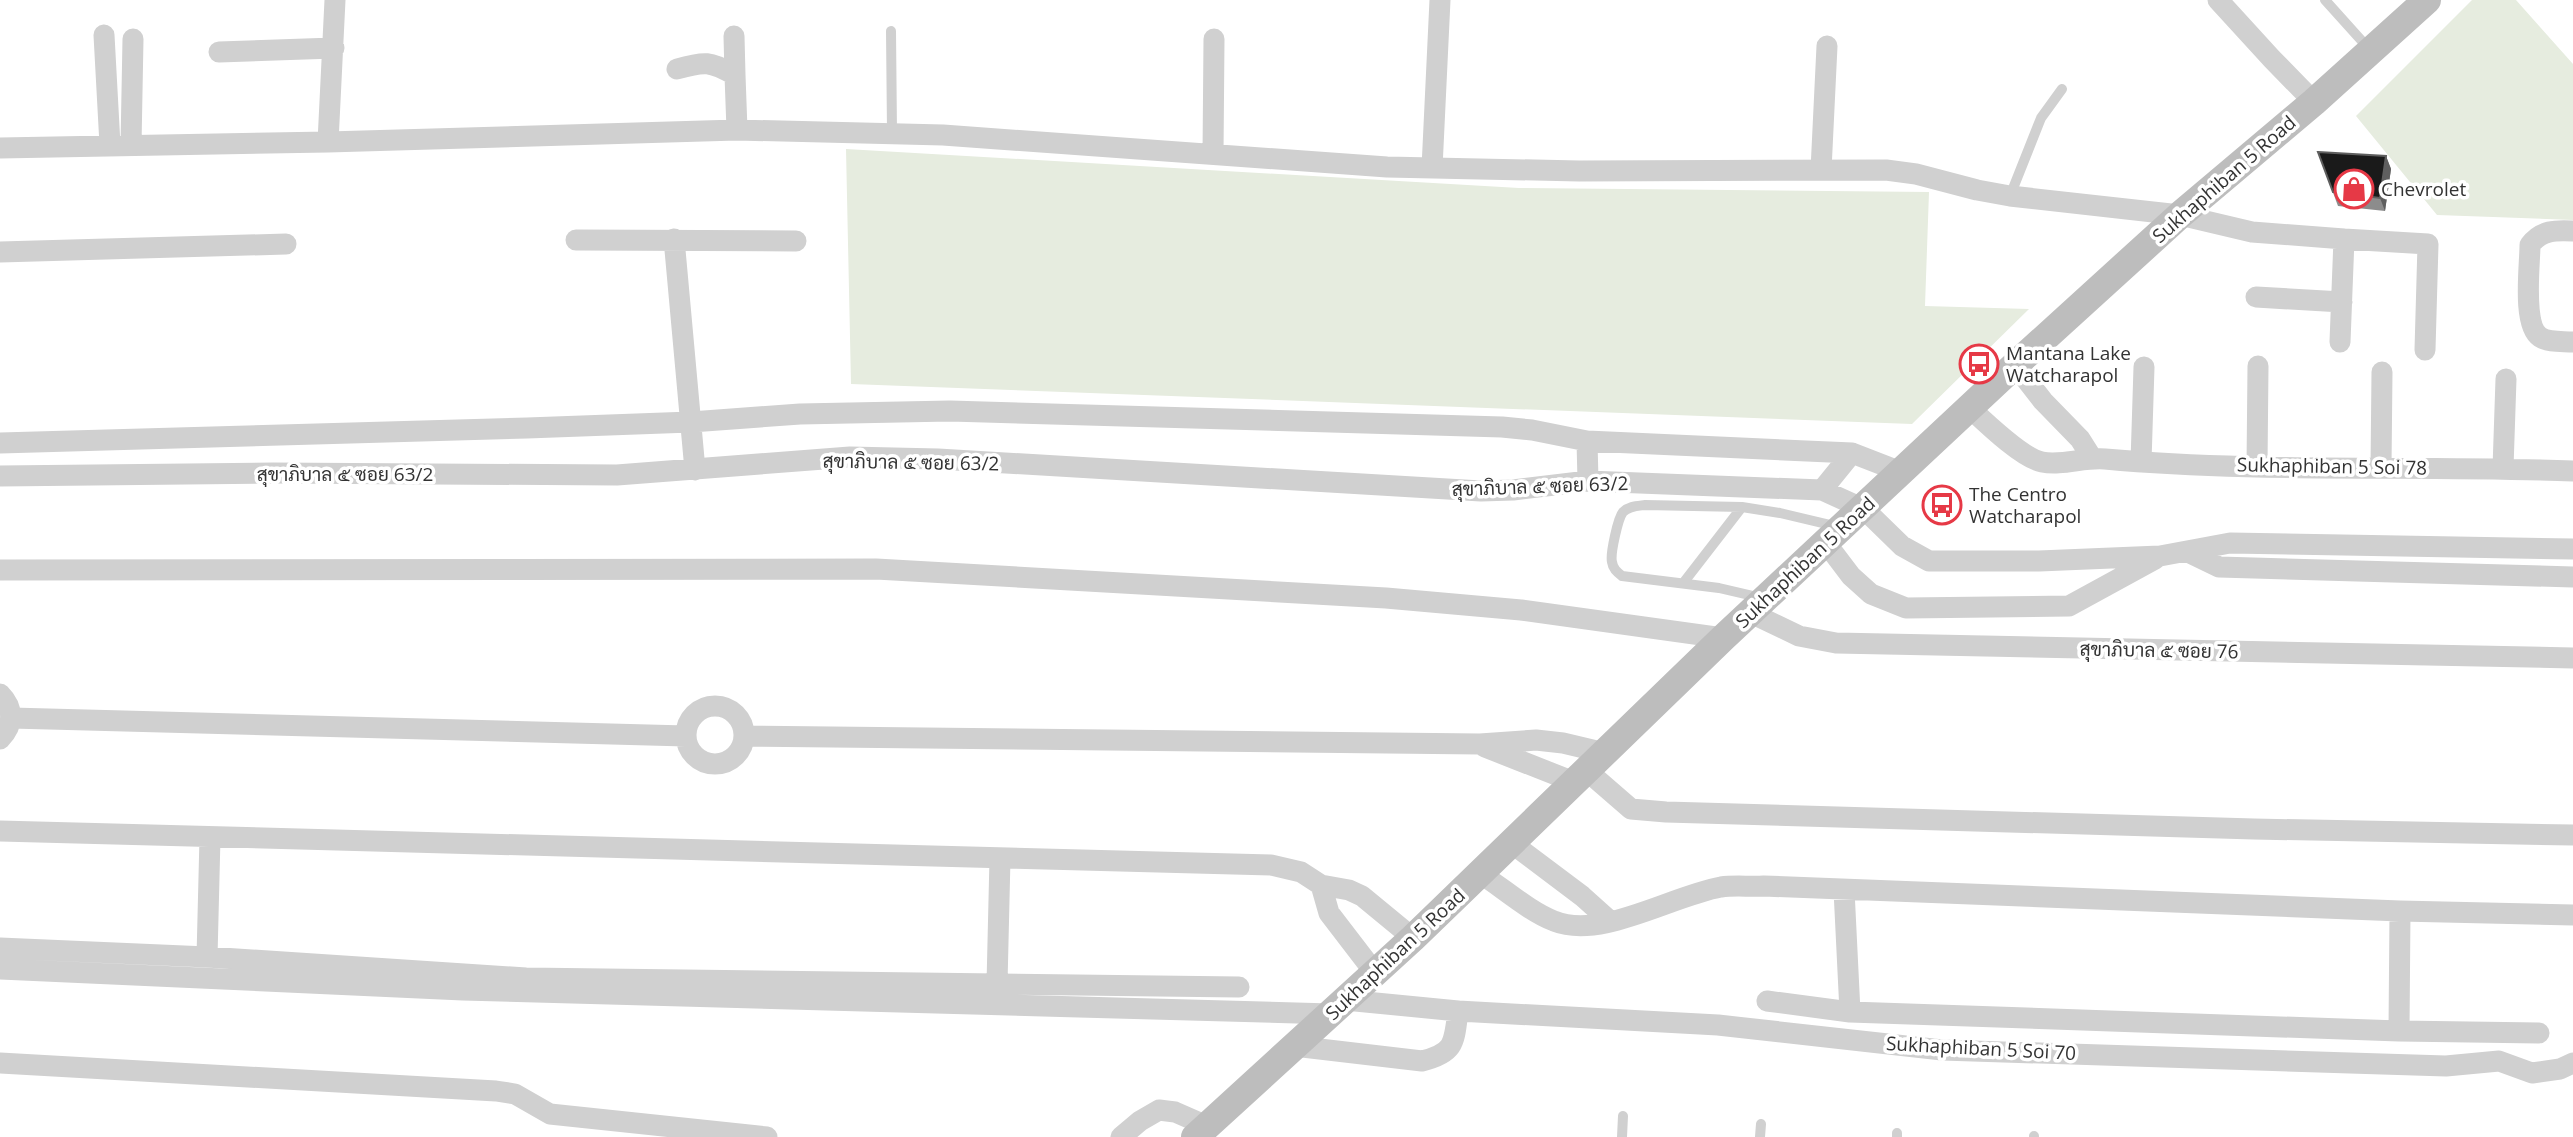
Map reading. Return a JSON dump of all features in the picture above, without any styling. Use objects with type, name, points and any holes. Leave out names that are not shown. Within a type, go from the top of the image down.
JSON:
[{"type":"main road","name":"Sukhaphiban 5 Road","points":[[1201,1132],[1513,844],[1723,638],[2015,365],[2180,215],[2314,102],[2427,0]]},
{"type":"street","points":[[328,142],[335,0]]},
{"type":"street","points":[[1432,168],[1440,0]]},
{"type":"street","points":[[2218,0],[2314,102]]},
{"type":"street","points":[[104,35],[120,145]]},
{"type":"street","points":[[734,36],[737,130]]},
{"type":"street","points":[[120,145],[133,39]]},
{"type":"street","points":[[1213,154],[1214,39]]},
{"type":"street","points":[[1821,170],[1827,46]]},
{"type":"street","points":[[219,52],[334,48]]},
{"type":"street","points":[[677,69],[711,62],[735,75]]},
{"type":"street","points":[[0,148],[737,130],[892,132],[1432,168],[1579,171],[1886,170],[1916,174],[2010,196],[2180,215],[2252,232],[2428,244],[2425,350]]},
{"type":"street","points":[[2573,231],[2547,231],[2536,236],[2530,245],[2529,319],[2538,336],[2547,340],[2573,342]]},
{"type":"street","points":[[674,239],[695,470]]},
{"type":"street","points":[[2340,342],[2344,239]]},
{"type":"street","points":[[576,240],[796,240]]},
{"type":"street","points":[[0,252],[286,244]]},
{"type":"street","points":[[2256,297],[2342,302]]},
{"type":"street","points":[[2015,365],[2043,401],[2080,439],[2092,458]]},
{"type":"street","points":[[2257,466],[2258,366]]},
{"type":"street","points":[[2141,462],[2144,367]]},
{"type":"street","points":[[2381,467],[2382,372]]},
{"type":"street","points":[[2503,468],[2506,379]]},
{"type":"street","name":"Sukhaphiban 5 Soi 78","points":[[1970,408],[2001,438],[2041,462],[2092,458],[2257,466],[2573,471]]},
{"type":"street","points":[[0,443],[691,422],[800,414],[950,411],[1502,427],[1587,441],[1852,453],[1902,472]]},
{"type":"street","points":[[1587,441],[1588,481]]},
{"type":"street","points":[[1852,453],[1822,490],[1864,509],[1902,546],[1929,561],[2039,561],[2160,556],[2230,542],[2573,549]]},
{"type":"street","name":"สุขาภิบาล ๕ ซอย 63/2","points":[[0,476],[274,473],[617,475],[850,457],[952,460],[1481,491],[1588,481],[1822,490]]},
{"type":"street","points":[[1834,535],[1851,576],[1871,594],[1906,608],[2069,606],[2160,556]]},
{"type":"street","points":[[2188,552],[2219,567],[2573,577]]},
{"type":"street","points":[[0,570],[876,569],[1386,598],[1521,610],[1723,638]]},
{"type":"street","name":"สุขาภิบาล ๕ ซอย 76","points":[[1758,606],[1799,636],[1836,643],[2573,659]]},
{"type":"street","points":[[0,694],[10,709],[11,718],[6,734],[0,739]]},
{"type":"street","points":[[719,706],[728,709],[740,720],[744,736],[736,754],[729,760],[710,763],[693,754],[686,736],[687,727],[695,713],[703,708],[719,706]]},
{"type":"street","points":[[11,718],[686,736]]},
{"type":"street","points":[[744,736],[1480,744],[1536,740],[1563,743],[1631,809],[2253,829],[2573,835]]},
{"type":"street","points":[[1480,744],[1588,768]]},
{"type":"street","points":[[0,831],[1271,865],[1301,872],[1321,885],[1349,890],[1362,896],[1413,938]]},
{"type":"street","points":[[207,957],[211,837]]},
{"type":"street","points":[[1513,844],[1612,922]]},
{"type":"street","points":[[997,984],[1000,858]]},
{"type":"street","points":[[1481,874],[1554,921],[1584,926],[1612,922],[1675,899],[1722,887],[2573,915]]},
{"type":"street","points":[[1321,885],[1329,913],[1376,973]]},
{"type":"street","points":[[1844,890],[1850,1012]]},
{"type":"street","points":[[2399,1031],[2400,911]]},
{"type":"street","points":[[0,948],[207,957],[526,978],[1239,987]]},
{"type":"street","name":"Sukhaphiban 5 Soi 70","points":[[0,969],[463,990],[1458,1011],[1718,1025],[1942,1050],[2446,1066],[2499,1061],[2532,1073],[2560,1069],[2573,1063]]},
{"type":"street","points":[[1767,1001],[1850,1012],[2399,1031],[2539,1033]]},
{"type":"street","points":[[1294,1046],[1422,1061],[1442,1056],[1452,1045],[1458,1011]]},
{"type":"street","points":[[0,1063],[496,1091],[515,1094],[550,1114],[767,1137]]},
{"type":"street","points":[[1121,1137],[1159,1110],[1175,1112],[1201,1132]]},
{"type":"lane","points":[[2325,0],[2371,51]]},
{"type":"lane","points":[[891,31],[892,132]]},
{"type":"lane","points":[[2010,196],[2038,125],[2062,89]]},
{"type":"lane","points":[[1758,606],[1684,582],[1622,576],[1611,560],[1620,518],[1632,506],[1742,507],[1780,513],[1834,535]]},
{"type":"lane","points":[[1684,582],[1742,507]]},
{"type":"lane","points":[[1622,1137],[1623,1116]]},
{"type":"lane","points":[[1760,1137],[1761,1124]]},
{"type":"shaded area","points":[[2472,0],[2516,0],[2573,64],[2573,220],[2437,215],[2356,116]]},
{"type":"shaded area","points":[[846,149],[1519,188],[1929,192],[1925,306],[2029,309],[1912,424],[851,384]]},
{"type":"building","points":[[2318,152],[2386,156],[2380,198],[2333,192]]},
{"type":"place","name":"Chevrolet","points":[[2354,189]]},
{"type":"place","name":"Mantana Lake Watcharapol","points":[[1979,364]]},
{"type":"place","name":"The Centro Watcharapol","points":[[1942,505]]}]
